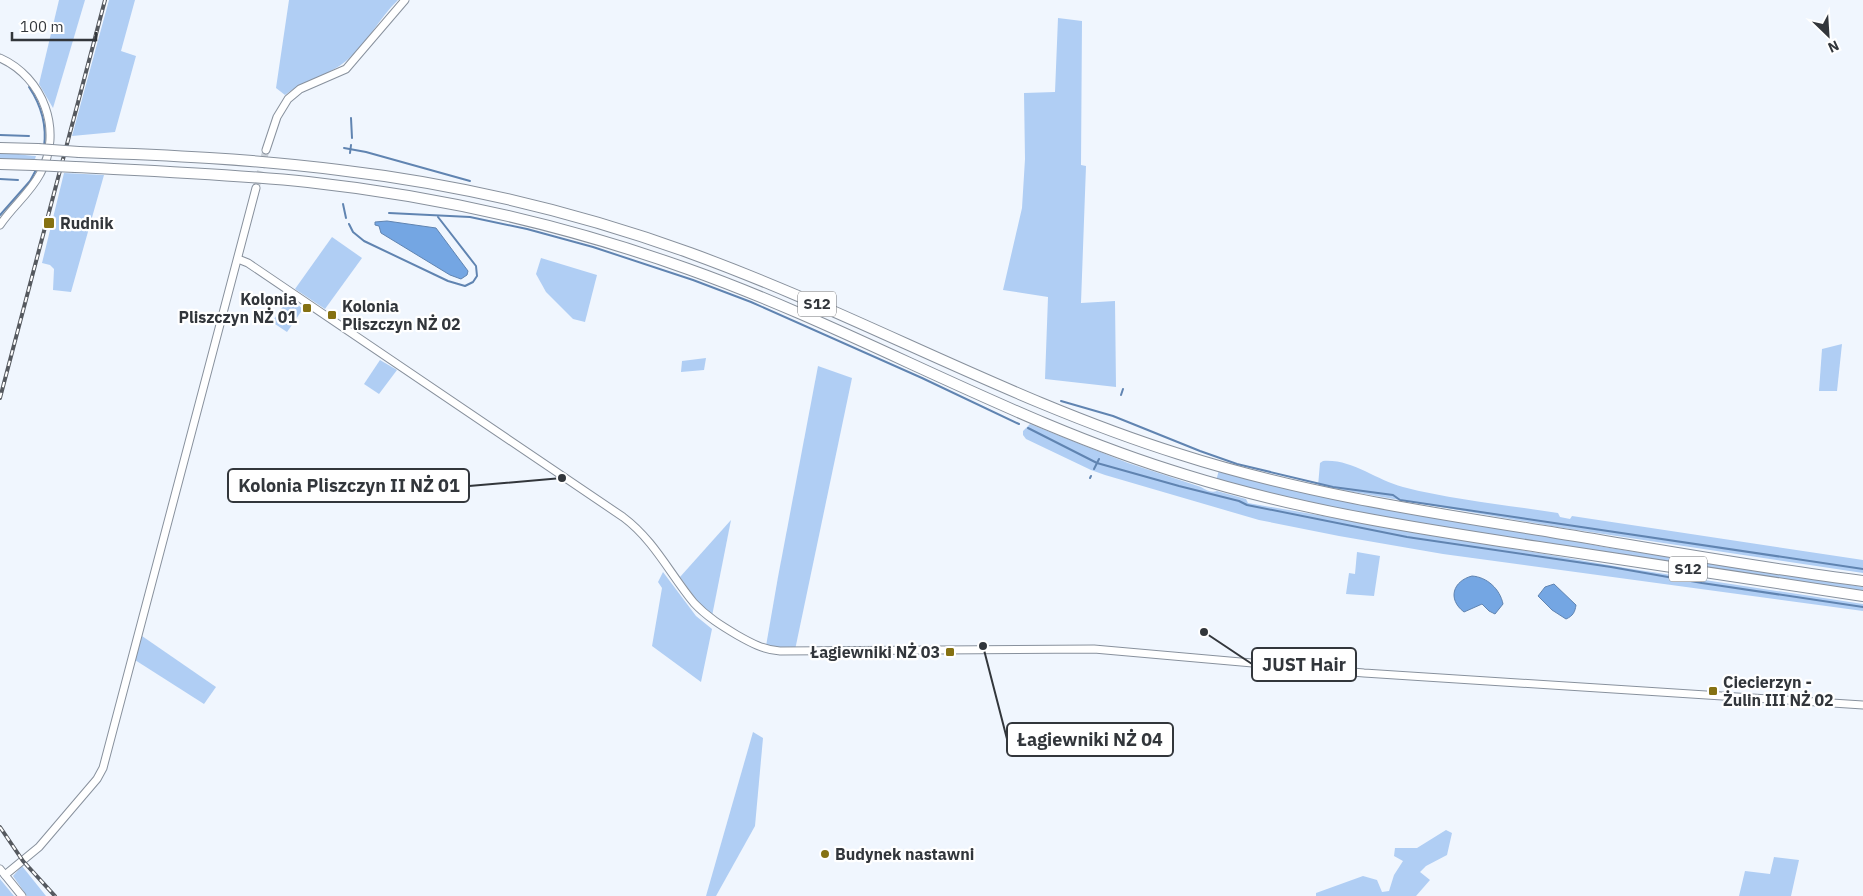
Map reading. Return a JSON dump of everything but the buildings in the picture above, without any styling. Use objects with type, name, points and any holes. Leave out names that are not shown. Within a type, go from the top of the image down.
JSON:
[{"type":"highway","name":"S12","points":[[0,148],[197,157],[307,166],[435,184],[514,201],[622,230],[721,264],[799,296],[1053,409],[1126,437],[1209,464],[1305,488],[1411,510],[1863,581]]},
{"type":"highway","name":"S12","points":[[0,164],[219,175],[307,182],[434,200],[514,217],[623,247],[725,282],[808,317],[1050,426],[1142,461],[1234,489],[1304,507],[1412,527],[1863,596]]},
{"type":"street","points":[[266,150],[277,116],[288,99],[300,89],[346,68],[405,0]]},
{"type":"street","points":[[0,58],[18,68],[35,86],[47,110],[50,133],[47,156],[40,174],[0,225]]},
{"type":"street","points":[[22,896],[2,872],[39,847],[97,779],[103,768],[256,188]]},
{"type":"street","points":[[238,259],[245,261],[623,517],[651,543],[690,597],[707,615],[747,641],[768,650],[1094,649],[1364,673],[1863,705]]},
{"type":"shaded area","points":[[59,0],[85,0],[53,108],[39,84]]},
{"type":"shaded area","points":[[109,0],[135,0],[121,51],[136,56],[115,132],[72,136]]},
{"type":"shaded area","points":[[289,0],[398,0],[360,47],[346,61],[332,71],[300,85],[285,95],[276,88]]},
{"type":"shaded area","points":[[1058,18],[1082,21],[1081,165],[1086,166],[1081,303],[1115,301],[1116,387],[1045,379],[1048,297],[1003,290],[1022,208],[1025,159],[1024,93],[1055,92]]},
{"type":"shaded area","points":[[0,151],[36,156],[35,159],[0,160]]},
{"type":"shaded area","points":[[64,173],[104,175],[71,292],[53,290],[54,269],[50,265],[42,263]]},
{"type":"shaded area","points":[[387,221],[436,228],[468,271],[467,275],[461,279],[450,275],[381,233],[379,226],[375,225],[375,222]]},
{"type":"shaded area","points":[[332,237],[362,258],[325,309],[295,289]]},
{"type":"shaded area","points":[[541,258],[597,275],[585,322],[573,319],[546,292],[536,274]]},
{"type":"shaded area","points":[[289,298],[303,309],[287,332],[272,322]]},
{"type":"shaded area","points":[[1842,344],[1837,391],[1819,391],[1822,349]]},
{"type":"shaded area","points":[[706,358],[704,370],[681,372],[682,361]]},
{"type":"shaded area","points":[[380,360],[397,370],[379,394],[364,384]]},
{"type":"shaded area","points":[[818,366],[852,378],[795,650],[766,646]]},
{"type":"shaded area","points":[[1030,424],[1128,463],[1209,491],[1217,491],[1246,499],[1248,503],[1626,568],[1863,604],[1863,611],[1443,554],[1259,520],[1091,470],[1026,439],[1023,431]]},
{"type":"shaded area","points":[[1323,461],[1344,463],[1403,487],[1480,502],[1558,513],[1560,517],[1570,519],[1572,516],[1863,560],[1863,573],[1557,527],[1318,486],[1320,463]]},
{"type":"shaded area","points":[[1219,470],[1604,547],[1863,587],[1863,591],[1381,519],[1216,481]]},
{"type":"shaded area","points":[[731,520],[712,616],[701,606],[680,577]]},
{"type":"shaded area","points":[[1357,552],[1380,556],[1374,596],[1346,594],[1349,573],[1355,574]]},
{"type":"shaded area","points":[[663,572],[696,616],[712,629],[701,682],[652,646],[662,588],[658,582]]},
{"type":"shaded area","points":[[1472,576],[1488,581],[1499,593],[1503,604],[1495,614],[1482,604],[1464,612],[1455,602],[1454,596],[1457,586],[1466,578]]},
{"type":"shaded area","points":[[1554,584],[1576,605],[1573,614],[1566,619],[1552,610],[1538,596],[1545,587]]},
{"type":"shaded area","points":[[142,636],[216,687],[204,704],[135,660]]},
{"type":"shaded area","points":[[753,732],[763,738],[755,826],[716,896],[706,896]]},
{"type":"shaded area","points":[[1446,830],[1452,833],[1447,855],[1426,866],[1420,872],[1430,880],[1416,896],[1316,896],[1316,893],[1363,876],[1377,880],[1382,892],[1389,891],[1394,875],[1403,861],[1394,856],[1395,848],[1417,848]]},
{"type":"shaded area","points":[[1774,857],[1799,860],[1791,896],[1739,896],[1745,871],[1770,874]]},
{"type":"shaded area","points":[[22,866],[46,896],[27,896],[13,876]]},
{"type":"shaded area","points":[[0,879],[14,896],[0,896]]},
{"type":"waterway","points":[[29,87],[37,101],[44,123],[44,147]]},
{"type":"waterway","points":[[351,118],[352,138]]},
{"type":"waterway","points":[[0,135],[29,136]]},
{"type":"waterway","points":[[350,153],[351,145]]},
{"type":"waterway","points":[[344,148],[366,152],[470,181]]},
{"type":"waterway","points":[[0,215],[30,181],[37,168]]},
{"type":"waterway","points":[[0,179],[18,180]]},
{"type":"waterway","points":[[343,204],[346,218]]},
{"type":"waterway","points":[[389,213],[470,217],[527,229],[593,247],[693,280],[751,302],[922,378],[1019,424]]},
{"type":"waterway","points":[[349,224],[353,232],[364,241],[448,281],[465,286],[473,282],[477,276],[476,266],[438,217]]},
{"type":"waterway","points":[[1121,395],[1123,389]]},
{"type":"waterway","points":[[1061,401],[1113,416],[1237,464],[1333,487],[1393,495],[1400,500],[1863,569]]},
{"type":"waterway","points":[[1028,428],[1097,463],[1239,501],[1247,505],[1407,537],[1863,607]]},
{"type":"waterway","points":[[1094,469],[1099,459]]},
{"type":"tunnel","points":[[256,188],[266,150]]},
{"type":"railway","points":[[0,398],[105,0]]},
{"type":"railway","points":[[0,827],[23,861],[55,896]]},
{"type":"place","name":"Rudnik","points":[[49,223]]},
{"type":"place","name":"Kolonia Pliszczyn NŻ 01","points":[[307,308]]},
{"type":"place","name":"Kolonia Pliszczyn NŻ 02","points":[[332,315]]},
{"type":"place","name":"Kolonia Pliszczyn II NŻ 01","points":[[562,478]]},
{"type":"place","name":"JUST Hair","points":[[1204,632]]},
{"type":"place","name":"Łagiewniki NŻ 04","points":[[983,646]]},
{"type":"place","name":"Łagiewniki NŻ 03","points":[[950,652]]},
{"type":"place","name":"Ciecierzyn - Żulin III NŻ 02","points":[[1713,691]]},
{"type":"place","name":"Budynek nastawni","points":[[825,854]]}]
